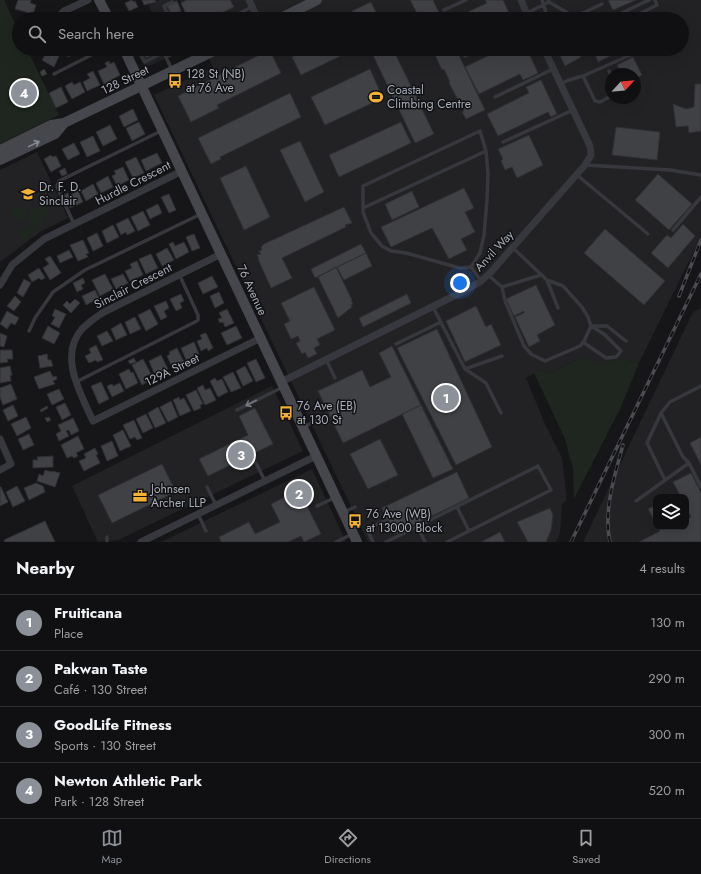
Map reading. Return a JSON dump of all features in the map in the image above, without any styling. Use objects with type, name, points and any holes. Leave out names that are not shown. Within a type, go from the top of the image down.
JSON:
[{"type":"main road","points":[[99,0],[105,12]]},
{"type":"main road","points":[[292,12],[312,1]]},
{"type":"main road","name":"76 Avenue","points":[[127,56],[355,538]]},
{"type":"main road","name":"128 Street","points":[[0,150],[51,125],[64,123],[142,87],[172,71],[194,56]]},
{"type":"main road","name":"128 Street","points":[[0,160],[55,134],[64,123]]},
{"type":"street","points":[[63,12],[88,0]]},
{"type":"street","points":[[249,0],[254,12]]},
{"type":"street","points":[[520,0],[526,12]]},
{"type":"street","name":"Anvil Way","points":[[282,384],[326,359],[465,291],[482,281],[577,175],[590,158],[592,152],[591,148],[547,56]]},
{"type":"street","name":"Hurdle Crescent","points":[[0,285],[12,265],[44,239],[182,171]]},
{"type":"street","name":"Sinclair Crescent","points":[[93,421],[75,382],[72,368],[72,352],[81,330],[90,321],[104,312],[221,254]]},
{"type":"street","name":"129A Street","points":[[93,421],[261,338]]},
{"type":"street","points":[[0,439],[11,464],[0,470]]},
{"type":"street","points":[[141,542],[316,456]]},
{"type":"lane","points":[[444,10],[466,0]]},
{"type":"lane","points":[[542,0],[546,12]]},
{"type":"lane","points":[[624,12],[649,0]]},
{"type":"lane","points":[[643,12],[657,5],[655,0]]},
{"type":"lane","points":[[534,12],[549,1],[566,12]]},
{"type":"lane","points":[[167,12],[164,6],[172,2],[173,3]]},
{"type":"lane","points":[[587,12],[602,4]]},
{"type":"lane","points":[[242,12],[252,7]]},
{"type":"lane","points":[[54,74],[89,56]]},
{"type":"lane","points":[[142,56],[145,62],[162,56]]},
{"type":"lane","points":[[165,56],[172,71]]},
{"type":"lane","points":[[560,84],[583,76],[628,56]]},
{"type":"lane","points":[[495,97],[553,69]]},
{"type":"lane","points":[[583,76],[595,102],[600,102],[605,99]]},
{"type":"lane","points":[[503,142],[573,110]]},
{"type":"lane","points":[[74,225],[58,189],[57,186],[59,181],[162,130]]},
{"type":"lane","points":[[480,131],[486,151],[488,173],[487,200],[484,235],[480,253],[472,268],[460,268],[406,253],[391,251],[382,246],[371,233],[363,212],[363,186],[480,131]]},
{"type":"lane","points":[[363,208],[486,151]]},
{"type":"lane","points":[[585,165],[670,170],[701,175]]},
{"type":"lane","points":[[577,175],[648,234]]},
{"type":"lane","points":[[673,230],[701,197]]},
{"type":"lane","points":[[29,331],[35,318],[53,292],[85,270],[202,213]]},
{"type":"lane","points":[[513,248],[547,280],[563,286],[582,307],[591,326],[604,334],[621,351],[616,357],[606,358],[583,342]]},
{"type":"lane","points":[[472,268],[482,281]]},
{"type":"lane","points":[[75,382],[198,320],[198,315],[179,274]]},
{"type":"lane","points":[[488,275],[502,287],[505,301],[524,346],[531,354],[545,361],[580,346],[591,326]]},
{"type":"lane","points":[[502,287],[541,275]]},
{"type":"lane","points":[[547,280],[558,308]]},
{"type":"lane","points":[[433,307],[465,369],[486,383],[501,413]]},
{"type":"lane","points":[[396,344],[441,322]]},
{"type":"lane","points":[[591,326],[607,326],[626,341]]},
{"type":"lane","points":[[465,369],[502,356]]},
{"type":"lane","points":[[326,359],[335,378]]},
{"type":"lane","points":[[237,410],[282,384]]},
{"type":"lane","points":[[665,480],[647,443],[661,413],[670,402],[701,386]]},
{"type":"lane","points":[[661,413],[683,457],[689,463],[701,487]]},
{"type":"lane","points":[[303,427],[321,418]]},
{"type":"lane","points":[[256,463],[265,481]]},
{"type":"lane","points":[[636,501],[689,463]]},
{"type":"lane","points":[[386,542],[538,466],[551,490],[447,542]]},
{"type":"lane","points":[[207,487],[216,505]]},
{"type":"lane","points":[[318,506],[336,497]]},
{"type":"lane","points":[[343,512],[355,507]]},
{"type":"lane","points":[[457,507],[469,531]]},
{"type":"lane","points":[[198,514],[206,531]]},
{"type":"lane","points":[[373,542],[367,529],[386,520]]},
{"type":"lane","points":[[418,527],[425,542]]},
{"type":"lane","points":[[336,542],[355,538]]},
{"type":"shaded area","points":[[0,0],[4,0],[12,17],[12,56],[30,56],[59,115],[0,144]]},
{"type":"shaded area","points":[[159,0],[177,0],[183,12],[152,12],[148,5]]},
{"type":"shaded area","points":[[180,0],[701,0],[701,237],[639,363],[624,359],[599,365],[581,357],[551,373],[541,370],[526,378],[545,424],[562,458],[567,500],[562,504],[560,533],[556,542],[368,542],[154,95],[213,67],[208,56],[689,56],[689,12],[186,12]]},
{"type":"shaded area","points":[[139,56],[172,56],[145,68]]},
{"type":"shaded area","name":"Dr. F. D. Sinclair","points":[[37,152],[68,218],[40,232],[0,262],[0,170]]},
{"type":"shaded area","points":[[45,204],[49,205],[50,209],[42,223],[33,227],[33,233],[26,239],[22,239],[19,232],[29,224],[29,212]]},
{"type":"shaded area","points":[[25,206],[26,218],[13,220],[11,208]]},
{"type":"shaded area","points":[[701,308],[701,542],[583,542],[693,312]]},
{"type":"shaded area","points":[[581,357],[599,364],[624,359],[639,363],[621,407],[574,499],[573,469],[565,439],[534,373],[541,370],[551,373]]},
{"type":"shaded area","points":[[272,386],[303,451],[118,540],[98,542],[72,486]]},
{"type":"shaded area","points":[[312,469],[346,542],[161,542]]},
{"type":"building","points":[[18,0],[31,0],[30,3],[36,5],[34,12],[26,12],[15,9]]},
{"type":"building","points":[[132,0],[133,2],[135,1],[138,7],[129,11],[125,3]]},
{"type":"building","points":[[142,0],[155,0],[156,2],[144,5]]},
{"type":"building","points":[[187,0],[230,0],[234,7],[224,12],[185,12],[181,3]]},
{"type":"building","points":[[410,0],[433,0],[439,12],[416,12]]},
{"type":"building","points":[[485,0],[503,0],[509,12],[468,12],[487,3]]},
{"type":"building","points":[[608,0],[636,0],[613,10]]},
{"type":"building","points":[[177,1],[181,11],[170,12],[167,6]]},
{"type":"building","points":[[371,2],[376,12],[352,12]]},
{"type":"building","points":[[44,56],[59,56],[54,67],[42,60]]},
{"type":"building","points":[[257,56],[272,56],[281,73],[217,105],[219,108],[191,122],[178,96]]},
{"type":"building","points":[[294,56],[340,56],[301,75],[292,57]]},
{"type":"building","points":[[373,56],[396,56],[434,134],[415,143]]},
{"type":"building","points":[[435,56],[459,56],[485,110],[466,119],[462,112],[464,111],[449,83],[450,82],[444,69],[442,70]]},
{"type":"building","points":[[488,56],[530,56],[538,73],[523,80],[520,74],[479,94],[465,67]]},
{"type":"building","points":[[560,56],[581,56],[581,57],[565,66]]},
{"type":"building","points":[[596,56],[610,56],[598,62]]},
{"type":"building","points":[[633,57],[638,68],[618,68],[617,65]]},
{"type":"building","points":[[109,61],[110,64],[114,62],[120,75],[104,84],[98,71],[107,67],[105,63]]},
{"type":"building","points":[[44,69],[47,74],[42,76],[40,72]]},
{"type":"building","points":[[370,69],[383,98],[325,125],[311,97]]},
{"type":"building","points":[[93,71],[100,85],[87,91],[83,82],[90,78],[87,74]]},
{"type":"building","points":[[541,80],[557,114],[551,117],[548,112],[498,136],[487,114],[529,93],[526,87]]},
{"type":"building","points":[[72,82],[74,85],[80,82],[85,92],[72,99],[65,86]]},
{"type":"building","points":[[695,84],[701,84],[701,131],[689,133],[688,126],[676,127],[673,104],[686,109],[694,107]]},
{"type":"building","points":[[61,87],[68,102],[56,108],[49,93]]},
{"type":"building","points":[[290,93],[301,117],[220,157],[221,159],[211,164],[198,138]]},
{"type":"building","points":[[133,109],[138,120],[124,127],[119,116]]},
{"type":"building","points":[[139,122],[145,134],[132,141],[126,128]]},
{"type":"building","points":[[401,122],[411,143],[339,177],[329,155]]},
{"type":"building","points":[[110,125],[117,139],[103,146],[96,132]]},
{"type":"building","points":[[616,127],[660,132],[657,160],[612,155]]},
{"type":"building","points":[[529,135],[543,165],[517,178],[512,167],[505,170],[501,161],[503,159],[498,149]]},
{"type":"building","points":[[93,136],[100,151],[87,157],[80,142]]},
{"type":"building","points":[[300,141],[324,192],[305,202],[280,150]]},
{"type":"building","points":[[74,143],[80,154],[68,160],[62,149]]},
{"type":"building","points":[[157,153],[162,163],[146,171],[141,160]]},
{"type":"building","points":[[51,155],[52,157],[56,156],[61,166],[51,172],[44,159]]},
{"type":"building","points":[[136,157],[144,173],[133,178],[125,162]]},
{"type":"building","points":[[246,166],[270,217],[244,230],[220,178]]},
{"type":"building","points":[[123,167],[129,180],[117,186],[112,176],[116,174],[114,171]]},
{"type":"building","points":[[65,168],[67,174],[62,176],[59,171]]},
{"type":"building","points":[[658,174],[692,204],[669,230],[635,200]]},
{"type":"building","points":[[108,176],[113,187],[101,193],[96,183]]},
{"type":"building","points":[[93,184],[98,194],[86,201],[81,191]]},
{"type":"building","points":[[464,188],[474,208],[465,212],[475,232],[461,239],[467,250],[449,259],[432,228],[391,247],[381,227]]},
{"type":"building","points":[[78,191],[83,202],[70,208],[64,195],[68,193],[69,196]]},
{"type":"building","points":[[412,191],[419,207],[392,220],[385,204]]},
{"type":"building","points":[[169,194],[176,210],[169,213],[161,197]]},
{"type":"building","points":[[158,204],[162,213],[150,219],[146,210]]},
{"type":"building","points":[[344,207],[352,223],[345,225],[346,227],[282,258],[292,278],[271,288],[257,255],[261,254],[259,251],[262,250],[261,247],[264,244]]},
{"type":"building","points":[[143,211],[150,225],[138,231],[131,217]]},
{"type":"building","points":[[128,218],[135,231],[127,235],[126,232],[121,235],[116,224]]},
{"type":"building","points":[[683,224],[695,236],[668,268],[651,253],[667,235],[671,238]]},
{"type":"building","points":[[113,225],[119,237],[107,243],[102,231]]},
{"type":"building","points":[[605,229],[665,281],[644,305],[584,253]]},
{"type":"building","points":[[97,233],[103,246],[93,251],[87,238]]},
{"type":"building","points":[[194,234],[200,248],[192,251],[186,237]]},
{"type":"building","points":[[83,240],[89,253],[86,254],[88,257],[78,261],[70,245]]},
{"type":"building","points":[[173,242],[175,246],[184,242],[189,252],[176,259],[169,244]]},
{"type":"building","points":[[361,244],[366,253],[315,278],[311,269]]},
{"type":"building","points":[[167,248],[174,260],[162,266],[156,254]]},
{"type":"building","points":[[69,250],[73,257],[60,263],[57,256]]},
{"type":"building","points":[[366,253],[372,266],[344,280],[337,267]]},
{"type":"building","points":[[151,254],[158,268],[146,274],[139,259]]},
{"type":"building","points":[[50,256],[61,273],[50,280],[43,268],[49,264],[45,259]]},
{"type":"building","points":[[137,261],[143,275],[130,281],[125,271],[132,268],[130,264]]},
{"type":"building","points":[[336,267],[353,304],[351,305],[352,307],[338,318],[318,277]]},
{"type":"building","points":[[39,268],[45,278],[41,280],[39,278],[32,282],[28,275]]},
{"type":"building","points":[[105,274],[113,289],[100,296],[92,280]]},
{"type":"building","points":[[123,274],[128,283],[116,289],[111,279]]},
{"type":"building","points":[[212,276],[218,287],[203,294],[198,283]]},
{"type":"building","points":[[83,278],[85,283],[81,285],[83,289],[77,292],[73,283]]},
{"type":"building","points":[[24,279],[31,283],[23,297],[17,293]]},
{"type":"building","points":[[536,285],[555,325],[537,335],[540,341],[529,347],[515,317],[524,313],[524,311],[514,316],[506,299]]},
{"type":"building","points":[[314,287],[335,330],[317,339],[320,345],[314,348],[317,354],[308,358],[305,352],[302,354],[296,343],[300,341],[298,336],[291,339],[284,324],[290,321],[281,303]]},
{"type":"building","points":[[95,290],[99,298],[86,305],[82,296]]},
{"type":"building","points":[[219,292],[224,303],[215,308],[210,296]]},
{"type":"building","points":[[181,294],[184,301],[180,303],[182,308],[176,311],[170,299]]},
{"type":"building","points":[[407,294],[411,303],[363,327],[359,318]]},
{"type":"building","points":[[15,296],[21,302],[14,311],[7,306]]},
{"type":"building","points":[[75,299],[80,303],[71,313],[63,305],[67,301],[70,304]]},
{"type":"building","points":[[166,301],[169,308],[164,311],[167,317],[161,320],[154,306]]},
{"type":"building","points":[[476,306],[486,327],[491,324],[501,345],[465,362],[446,321]]},
{"type":"building","points":[[55,309],[66,314],[59,328],[51,324],[55,317],[52,316]]},
{"type":"building","points":[[150,309],[158,324],[146,331],[138,315]]},
{"type":"building","points":[[227,309],[234,323],[225,327],[223,322],[220,323],[218,319],[222,318],[219,313]]},
{"type":"building","points":[[7,311],[19,318],[15,325],[11,323],[7,329],[0,324]]},
{"type":"building","points":[[135,317],[141,329],[130,334],[125,322]]},
{"type":"building","points":[[121,323],[127,335],[116,340],[111,329]]},
{"type":"building","points":[[48,326],[60,333],[54,344],[42,338]]},
{"type":"building","points":[[236,326],[242,338],[227,345],[221,333]]},
{"type":"building","points":[[437,329],[492,447],[456,465],[397,348]]},
{"type":"building","points":[[107,331],[113,341],[102,346],[97,336]]},
{"type":"building","points":[[0,333],[7,336],[4,347],[0,346]]},
{"type":"building","points":[[206,333],[213,348],[208,351],[207,348],[201,351],[197,341],[202,339],[200,335]]},
{"type":"building","points":[[194,342],[199,354],[186,360],[181,348]]},
{"type":"building","points":[[96,345],[103,360],[97,362],[96,360],[89,363],[85,356],[91,353],[89,349]]},
{"type":"building","points":[[392,346],[421,405],[343,443],[318,391],[362,370],[370,387],[391,377],[379,353]]},
{"type":"building","points":[[177,348],[184,362],[172,367],[167,356],[170,354],[169,352]]},
{"type":"building","points":[[0,350],[12,350],[13,359],[7,359],[8,362],[0,363]]},
{"type":"building","points":[[47,354],[48,360],[51,360],[53,366],[40,368],[38,356]]},
{"type":"building","points":[[161,355],[168,369],[155,375],[149,361]]},
{"type":"building","points":[[134,358],[136,362],[130,364],[128,361]]},
{"type":"building","points":[[143,359],[151,374],[144,377],[147,382],[142,385],[132,365]]},
{"type":"building","points":[[256,359],[265,378],[256,382],[247,363]]},
{"type":"building","points":[[10,366],[12,375],[10,376],[11,381],[0,383],[0,368]]},
{"type":"building","points":[[245,366],[253,381],[243,386],[236,371]]},
{"type":"building","points":[[129,369],[131,373],[133,372],[138,383],[126,389],[119,374]]},
{"type":"building","points":[[50,371],[53,377],[56,376],[57,379],[53,381],[55,384],[39,389],[34,377]]},
{"type":"building","points":[[233,372],[241,388],[231,392],[223,377]]},
{"type":"building","points":[[215,378],[217,381],[222,379],[228,392],[218,397],[210,381]]},
{"type":"building","points":[[101,382],[109,399],[99,404],[91,386]]},
{"type":"building","points":[[120,383],[124,391],[112,397],[107,386],[112,384],[113,386]]},
{"type":"building","points":[[11,384],[17,399],[3,405],[0,397],[0,388]]},
{"type":"building","points":[[203,385],[205,390],[210,388],[216,400],[205,405],[197,388]]},
{"type":"building","points":[[59,389],[64,399],[52,405],[47,394]]},
{"type":"building","points":[[196,390],[203,404],[200,405],[201,408],[194,411],[186,395]]},
{"type":"building","points":[[179,397],[180,400],[184,398],[191,411],[180,416],[173,400]]},
{"type":"building","points":[[171,401],[178,417],[168,422],[160,407]]},
{"type":"building","points":[[65,403],[71,415],[62,420],[56,407]]},
{"type":"building","points":[[13,405],[18,416],[8,421],[3,410]]},
{"type":"building","points":[[421,405],[453,469],[433,478],[402,414]]},
{"type":"building","points":[[47,406],[48,408],[41,412],[40,410]]},
{"type":"building","points":[[158,407],[166,423],[155,428],[148,413]]},
{"type":"building","points":[[255,408],[273,444],[208,476],[199,459],[248,435],[239,416]]},
{"type":"building","points":[[146,414],[153,428],[143,433],[136,419]]},
{"type":"building","points":[[26,417],[31,428],[17,436],[11,424]]},
{"type":"building","points":[[49,417],[51,420],[47,422],[45,418]]},
{"type":"building","points":[[73,418],[79,431],[71,435],[69,430],[66,431],[69,436],[59,441],[56,434],[61,431],[58,425]]},
{"type":"building","points":[[134,420],[142,438],[137,440],[135,437],[130,439],[123,425]]},
{"type":"building","points":[[123,430],[131,446],[120,451],[113,435]]},
{"type":"building","points":[[29,434],[34,445],[23,450],[18,439]]},
{"type":"building","points":[[78,436],[84,449],[76,453],[78,456],[74,458],[72,456],[67,458],[61,445]]},
{"type":"building","points":[[701,437],[701,465],[690,443]]},
{"type":"building","points":[[380,439],[398,475],[368,489],[350,454]]},
{"type":"building","points":[[112,441],[118,456],[107,461],[101,446]]},
{"type":"building","points":[[95,448],[98,454],[96,455],[100,463],[84,471],[79,461],[86,458],[84,454]]},
{"type":"building","points":[[53,456],[53,467],[33,468],[33,460],[38,460],[37,457]]},
{"type":"building","points":[[162,464],[176,492],[112,523],[98,495]]},
{"type":"building","points":[[45,470],[60,473],[55,487],[37,481],[39,474],[43,476]]},
{"type":"building","points":[[457,472],[469,498],[395,534],[382,508]]},
{"type":"building","points":[[691,473],[701,493],[701,542],[639,542],[660,531],[659,530],[689,530],[689,518],[691,517],[689,513],[689,494],[679,494],[673,482]]},
{"type":"building","points":[[36,483],[43,486],[45,492],[29,500],[24,488]]},
{"type":"building","points":[[17,486],[25,501],[13,507],[6,492]]},
{"type":"building","points":[[0,487],[8,502],[0,506]]},
{"type":"building","points":[[299,490],[321,534],[304,542],[301,536],[288,542],[221,542],[219,537],[249,522],[255,534],[280,522],[271,504]]},
{"type":"building","points":[[653,506],[653,518],[648,509]]},
{"type":"building","points":[[550,508],[553,515],[551,530],[546,542],[528,542],[517,522]]},
{"type":"building","points":[[45,521],[55,542],[5,542],[4,540]]},
{"type":"building","points":[[500,532],[505,542],[481,542]]},
{"type":"railway","points":[[679,296],[701,240]]},
{"type":"railway","points":[[571,542],[701,274]]},
{"type":"railway","points":[[610,542],[608,530],[609,505],[623,445]]},
{"type":"place","name":"128 St (NB) at 76 Ave","points":[[175,81]]},
{"type":"place","name":"Newton Athletic Park","points":[[24,93]]},
{"type":"place","name":"Coastal Climbing Centre","points":[[376,97]]},
{"type":"place","name":"Dr. F. D. Sinclair","points":[[28,194]]},
{"type":"place","name":"Fruiticana","points":[[446,398]]},
{"type":"place","name":"76 Ave (EB) at 130 St","points":[[286,413]]},
{"type":"place","name":"GoodLife Fitness","points":[[241,455]]},
{"type":"place","name":"Pakwan Taste","points":[[299,494]]},
{"type":"place","name":"Johnsen Archer LLP","points":[[140,496]]},
{"type":"place","name":"76 Ave (WB) at 13000 Block","points":[[355,521]]}]
